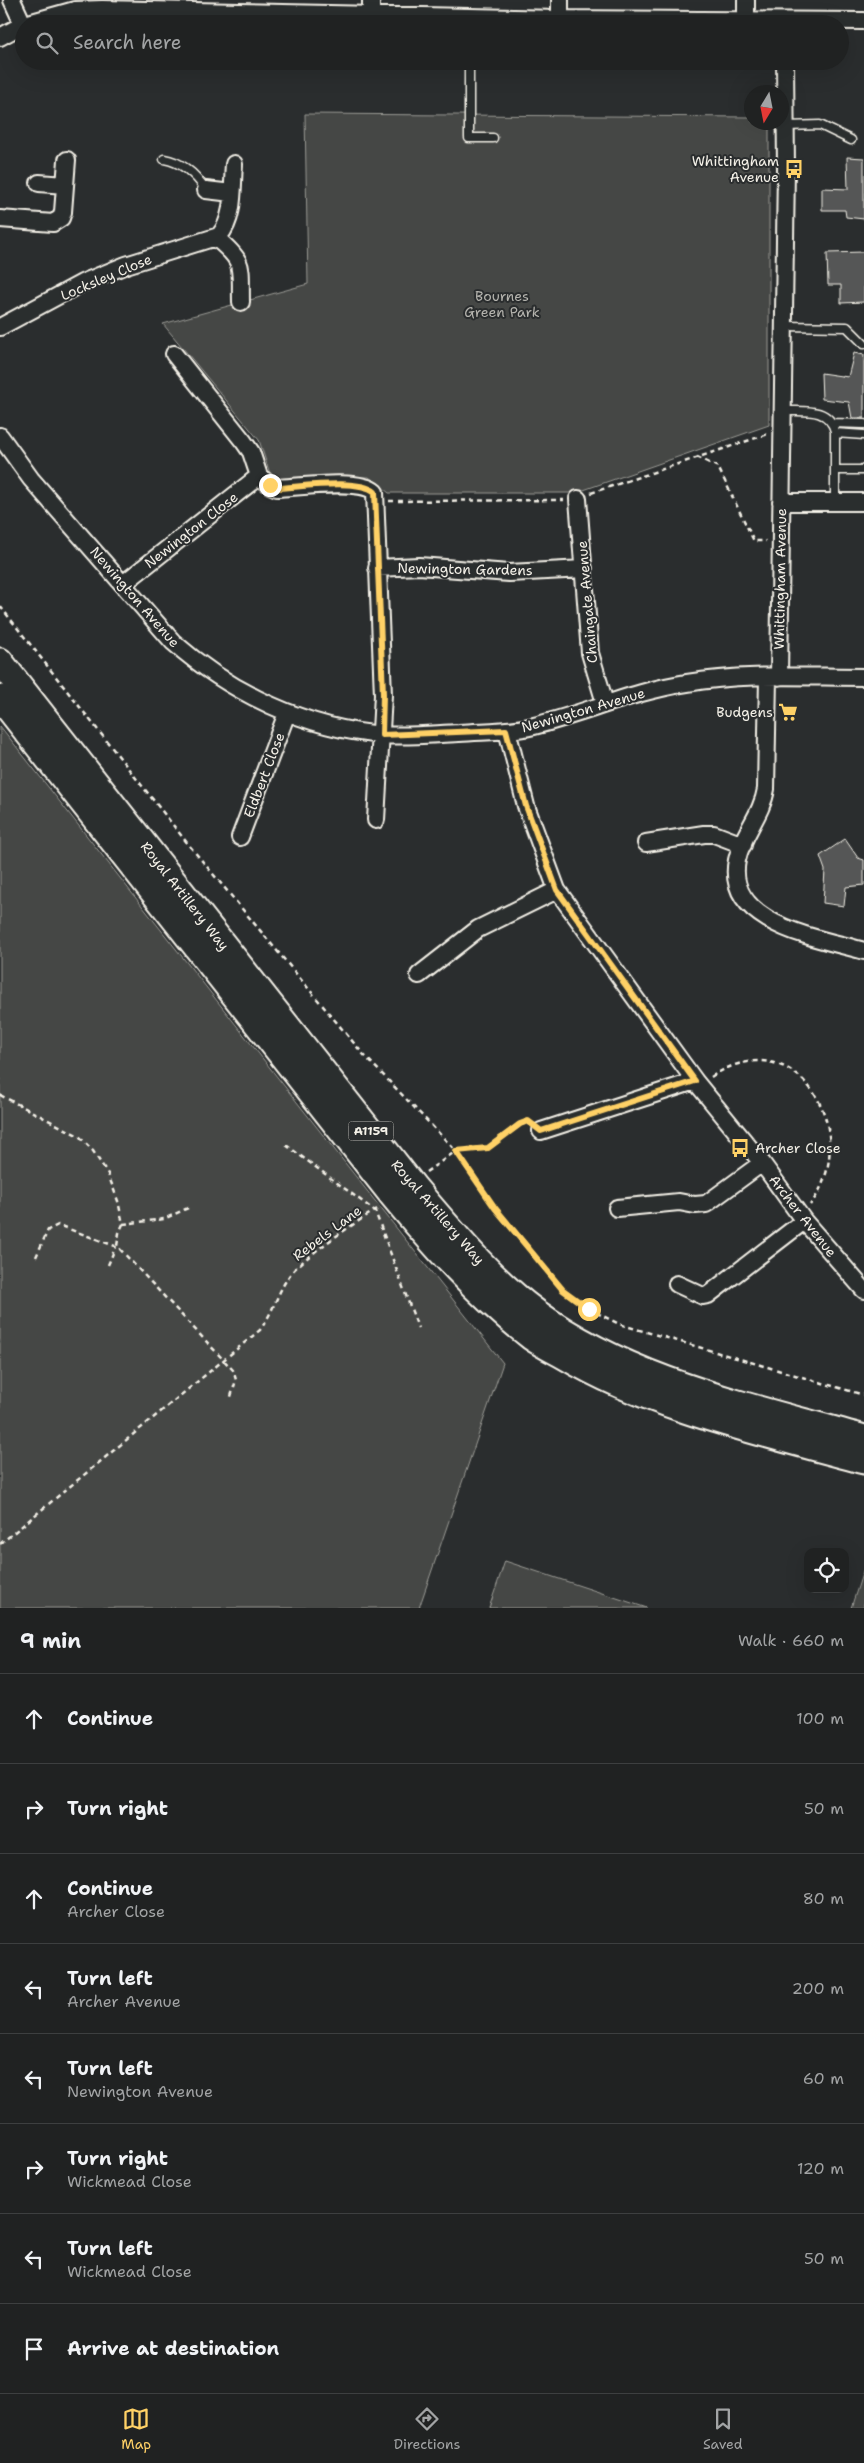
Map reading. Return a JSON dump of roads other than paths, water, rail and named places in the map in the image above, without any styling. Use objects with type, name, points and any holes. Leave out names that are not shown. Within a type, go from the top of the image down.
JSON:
[{"type":"main road","name":"Royal Artillery Way","points":[[0,661],[414,1188],[481,1263],[508,1288],[536,1312],[567,1332],[638,1368],[723,1398],[864,1438]]},
{"type":"main road","name":"Royal Artillery Way","points":[[0,698],[391,1194],[437,1250],[483,1296],[533,1338],[587,1370],[645,1396],[722,1421],[864,1461]]},
{"type":"street","points":[[12,0],[20,15]]},
{"type":"street","points":[[560,0],[560,15]]},
{"type":"street","points":[[746,0],[746,15]]},
{"type":"street","points":[[57,15],[75,10],[102,9],[371,8],[423,15]]},
{"type":"street","points":[[849,21],[864,21]]},
{"type":"street","points":[[0,37],[15,29]]},
{"type":"street","name":"Whittingham Avenue","points":[[785,70],[785,85]]},
{"type":"street","name":"Whittingham Avenue","points":[[786,130],[780,541],[766,789],[764,802],[742,844],[737,860],[738,884],[748,904],[755,912],[776,924],[864,951]]},
{"type":"street","points":[[0,219],[52,223],[58,220],[63,212],[66,160]]},
{"type":"street","points":[[234,164],[228,224],[225,230],[216,238],[232,252],[240,263],[241,302]]},
{"type":"street","points":[[39,183],[65,185]]},
{"type":"street","points":[[206,190],[232,193]]},
{"type":"street","name":"Locksley Close","points":[[0,327],[82,284],[126,265],[216,238]]},
{"type":"street","points":[[174,354],[244,442],[259,476],[270,485],[277,488],[367,486],[375,492],[383,694],[376,820]]},
{"type":"street","name":"Newington Avenue","points":[[0,436],[31,479],[173,642],[195,661],[235,686],[287,713],[346,729],[382,735],[506,730],[534,726],[605,703],[686,683],[723,678],[864,677]]},
{"type":"street","name":"Newington Close","points":[[123,584],[259,476]]},
{"type":"street","name":"Chaingate Avenue","points":[[578,499],[590,653],[605,703]]},
{"type":"street","points":[[780,502],[864,502]]},
{"type":"street","name":"Newington Gardens","points":[[377,568],[420,566],[509,573],[584,569]]},
{"type":"street","name":"Eldbert Close","points":[[240,837],[287,713]]},
{"type":"street","name":"Archer Avenue","points":[[506,730],[526,806],[557,890],[697,1083],[762,1163],[802,1217],[864,1290]]},
{"type":"street","points":[[646,843],[714,834],[742,844]]},
{"type":"street","points":[[419,975],[483,926],[557,890]]},
{"type":"street","points":[[541,1131],[697,1083]]},
{"type":"street","points":[[616,1208],[679,1202],[695,1205],[706,1204],[762,1163]]},
{"type":"street","points":[[677,1284],[703,1296],[708,1295],[802,1217]]},
{"type":"lane","points":[[469,70],[469,138],[493,138]]},
{"type":"lane","points":[[789,126],[820,125],[851,140]]},
{"type":"lane","points":[[164,159],[173,160],[187,169],[206,190]]},
{"type":"lane","points":[[783,326],[847,326],[864,344]]},
{"type":"lane","points":[[781,412],[820,413],[828,416],[833,424],[835,433],[835,502]]},
{"type":"lane","points":[[833,424],[864,424]]},
{"type":"lane","points":[[835,433],[864,436]]},
{"type":"lane","points":[[835,470],[862,470],[864,468]]},
{"type":"place","name":"Whittingham Avenue","points":[[794,169]]},
{"type":"place","name":"Budgens","points":[[788,712]]},
{"type":"place","name":"Archer Close","points":[[740,1148]]},
{"type":"park label","name":"Bournes Green Park","points":[[502,304]]}]
